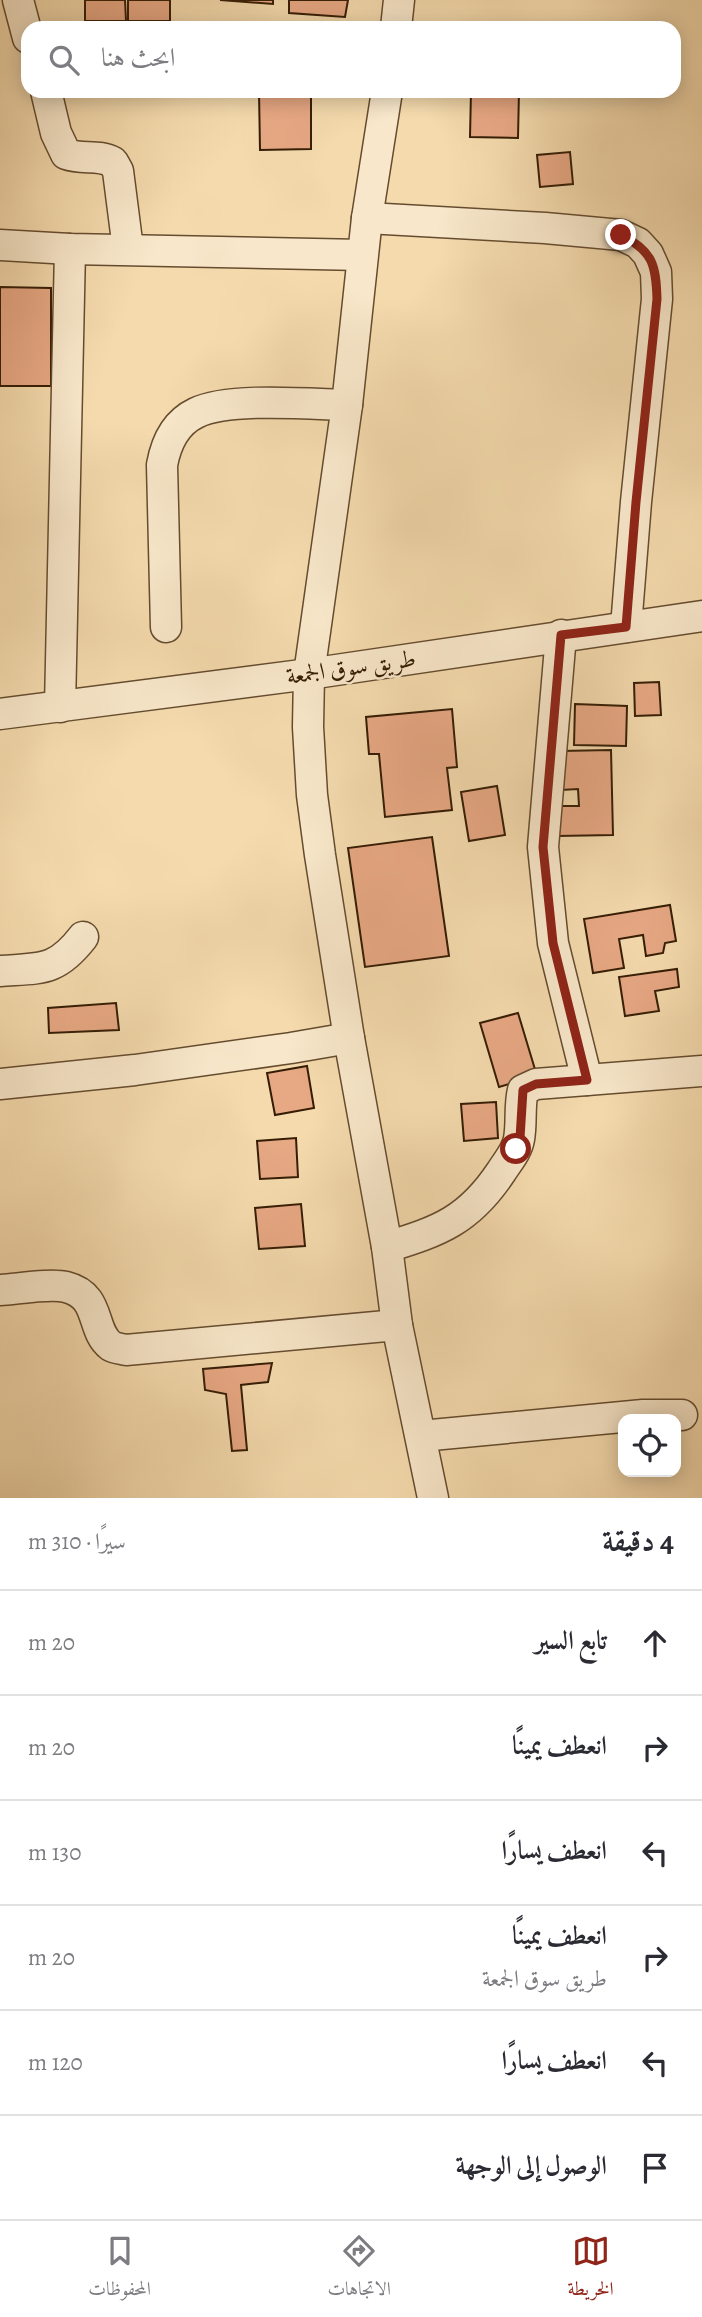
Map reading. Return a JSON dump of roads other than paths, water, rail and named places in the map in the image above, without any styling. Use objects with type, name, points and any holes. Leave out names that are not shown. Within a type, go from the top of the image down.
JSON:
[{"type":"street","points":[[18,0],[24,21]]},
{"type":"street","points":[[397,21],[399,0]]},
{"type":"street","points":[[48,98],[56,133],[66,154],[113,162],[118,172],[128,249]]},
{"type":"street","points":[[386,98],[362,255],[347,405],[309,674],[308,727],[312,795],[349,1038],[387,1247],[397,1325],[433,1498]]},
{"type":"street","points":[[367,218],[621,235],[638,243],[648,254],[656,272],[657,299],[626,627]]},
{"type":"street","points":[[0,245],[362,255]]},
{"type":"street","points":[[60,708],[70,249]]},
{"type":"street","points":[[166,627],[162,465],[165,445],[171,435],[196,413],[225,405],[347,405]]},
{"type":"street","name":"طريق سوق الجمعة","points":[[0,714],[309,674],[702,616]]},
{"type":"street","points":[[561,635],[543,847],[553,943],[587,1080]]},
{"type":"street","points":[[0,971],[41,969],[55,964],[70,954],[83,937]]},
{"type":"street","points":[[0,1084],[135,1070],[349,1038]]},
{"type":"street","points":[[387,1247],[423,1236],[461,1217],[486,1194],[516,1149],[520,1138],[523,1090],[536,1084],[702,1071]]},
{"type":"street","points":[[0,1290],[62,1286],[78,1291],[91,1305],[102,1334],[111,1346],[126,1350],[397,1325]]},
{"type":"street","points":[[421,1436],[643,1415],[682,1415]]}]
